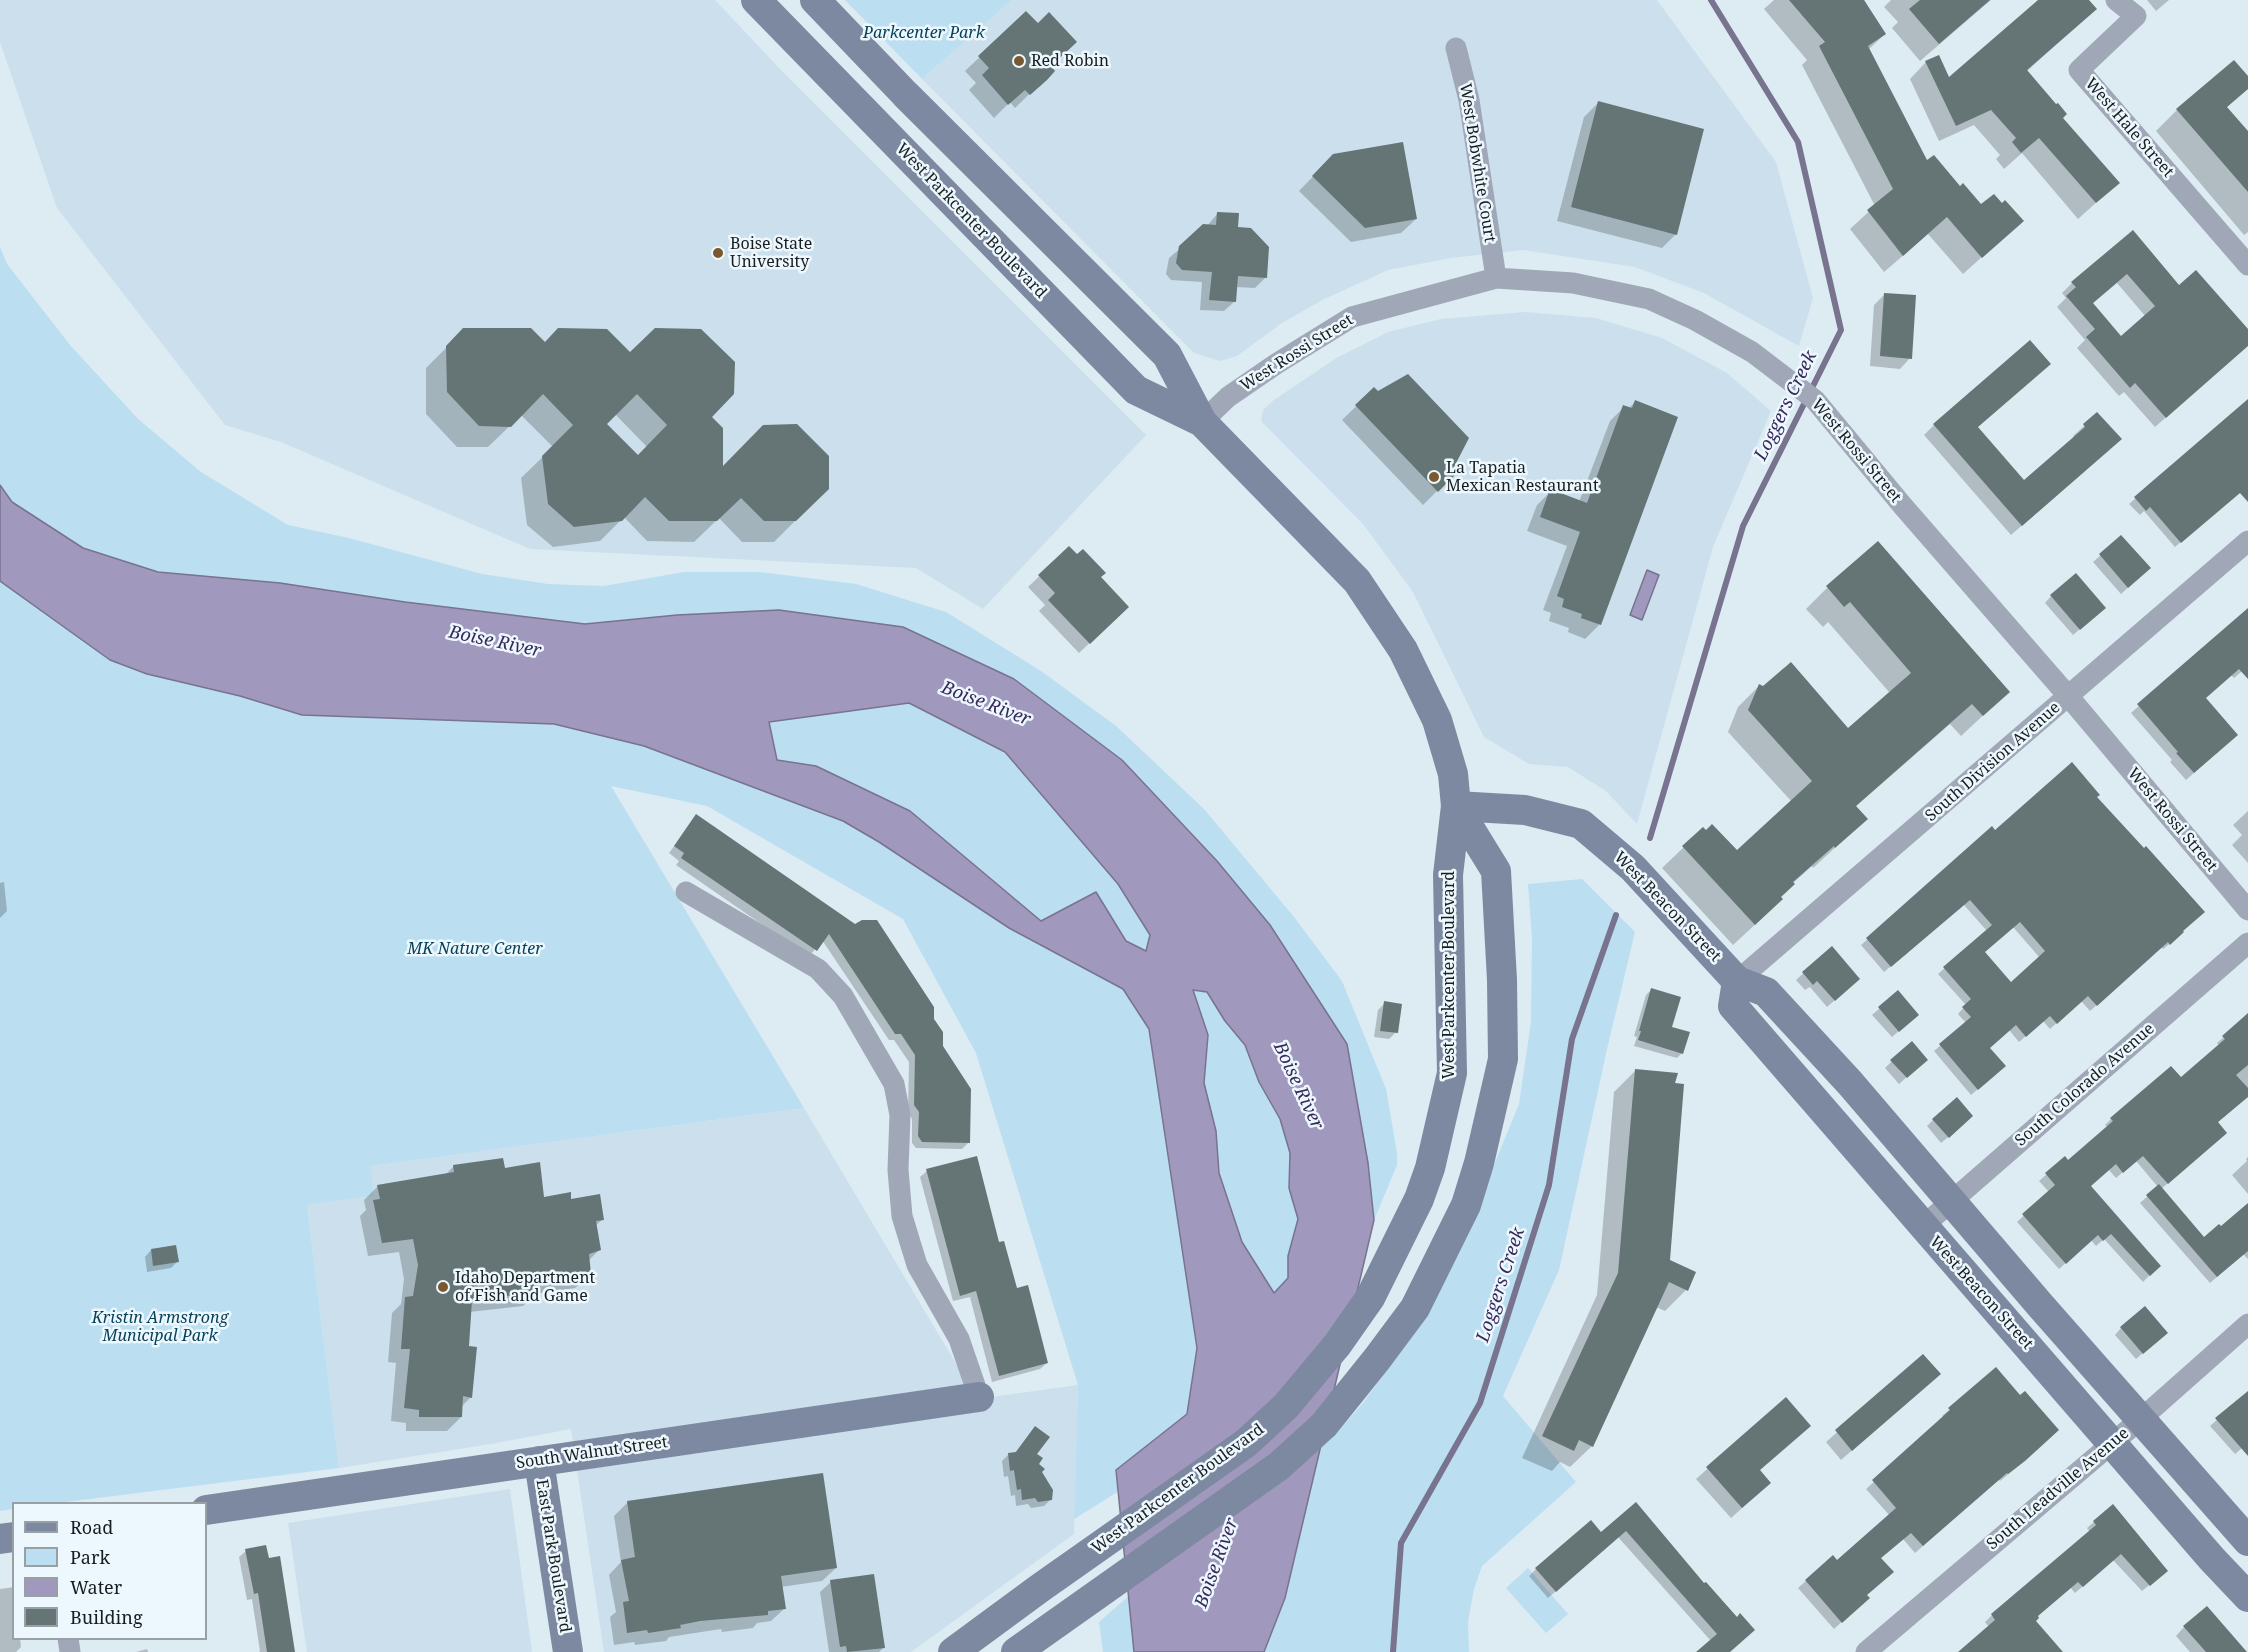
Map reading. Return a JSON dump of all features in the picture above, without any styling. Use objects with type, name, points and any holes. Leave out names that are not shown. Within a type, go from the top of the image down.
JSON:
[{"type":"main road","name":"West Parkcenter Boulevard","points":[[756,0],[1136,390],[1202,422]]},
{"type":"main road","name":"West Parkcenter Boulevard","points":[[815,0],[1167,355],[1202,422],[1357,581],[1402,650],[1437,720],[1454,774],[1456,806],[1448,875],[1452,1073],[1430,1168],[1419,1199],[1370,1298],[1336,1345],[1286,1406],[1246,1443],[953,1652]]},
{"type":"main road","name":"West Parkcenter Boulevard","points":[[1016,1652],[1279,1466],[1324,1425],[1415,1308],[1466,1204],[1479,1163],[1503,1059],[1496,870],[1456,806]]},
{"type":"main road","name":"West Beacon Street","points":[[1456,806],[1525,810],[1581,824],[1633,868],[1737,981],[1766,992],[1850,1083],[2040,1305],[2142,1418],[2248,1541]]},
{"type":"main road","name":"West Beacon Street","points":[[1737,981],[1733,1006],[1922,1227],[2212,1559],[2248,1597]]},
{"type":"main road","name":"South Walnut Street","points":[[207,1510],[979,1397]]},
{"type":"main road","name":"East Park Boulevard","points":[[539,1461],[568,1652]]},
{"type":"street","name":"West Hale Street","points":[[2116,0],[2136,16],[2079,70],[2248,265]]},
{"type":"street","name":"West Bobwhite Court","points":[[1456,48],[1469,100],[1496,278]]},
{"type":"street","name":"West Rossi Street","points":[[1202,422],[1228,397],[1352,317],[1496,278],[1573,283],[1649,300],[1705,325],[1752,352],[1815,400],[2248,910]]},
{"type":"street","name":"South Division Avenue","points":[[1737,981],[2248,541]]},
{"type":"street","points":[[686,892],[818,969],[843,996],[894,1084],[900,1115],[898,1170],[902,1216],[917,1265],[959,1339],[979,1397]]},
{"type":"street","name":"South Colorado Avenue","points":[[1922,1227],[2248,943]]},
{"type":"street","name":"South Leadville Avenue","points":[[1866,1652],[2142,1418],[2248,1324]]},
{"type":"shaded area","points":[[0,0],[715,0],[781,70],[1146,435],[983,609],[916,568],[530,549],[281,442],[225,425],[57,208],[0,42]]},
{"type":"shaded area","points":[[1012,0],[1657,0],[1776,162],[1813,298],[1799,346],[1704,293],[1635,267],[1523,250],[1451,258],[1388,270],[1322,300],[1282,323],[1237,356],[1220,361],[1194,353],[922,79]]},
{"type":"shaded area","points":[[1525,312],[1596,318],[1662,338],[1727,373],[1771,411],[1713,547],[1637,824],[1606,791],[1568,767],[1529,764],[1484,737],[1413,592],[1363,524],[1261,421],[1263,410],[1274,400],[1338,357],[1388,332],[1441,319]]},
{"type":"shaded area","points":[[804,1108],[977,1399],[1078,1385],[1074,1534],[911,1652],[604,1652],[571,1429],[339,1468],[307,1205],[374,1196],[371,1166]]},
{"type":"shaded area","points":[[510,1489],[532,1652],[307,1652],[288,1523]]},
{"type":"green space","name":"Parkcenter Park","points":[[845,0],[1012,0],[922,79]]},
{"type":"green space","points":[[0,247],[7,264],[70,345],[138,419],[201,472],[288,525],[349,538],[482,574],[548,584],[604,586],[684,572],[760,572],[856,584],[946,612],[1041,671],[1116,726],[1204,809],[1294,917],[1342,981],[1386,1089],[1397,1153],[1397,1165],[1374,1220],[1368,1163],[1347,1044],[1270,925],[1217,861],[1122,760],[1014,679],[903,627],[779,610],[677,615],[585,624],[405,602],[280,583],[158,572],[83,548],[12,502],[0,485]]},
{"type":"green space","points":[[0,581],[111,660],[147,674],[240,696],[302,715],[554,724],[644,746],[843,821],[879,842],[1009,928],[1123,989],[1149,1029],[1197,1348],[1187,1414],[1116,1470],[1119,1491],[1074,1519],[1078,1385],[976,1053],[903,919],[707,806],[611,786],[804,1108],[371,1166],[374,1196],[307,1205],[339,1468],[65,1502],[12,1502],[12,1509],[0,1511]]},
{"type":"green space","points":[[909,703],[1005,752],[1118,884],[1150,935],[1146,952],[1126,942],[1096,893],[1041,921],[910,811],[816,766],[777,760],[768,722]]},
{"type":"green space","points":[[1582,879],[1635,932],[1559,1270],[1503,1396],[1576,1482],[1482,1566],[1474,1589],[1468,1621],[1469,1652],[1264,1652],[1285,1598],[1321,1446],[1337,1433],[1362,1404],[1419,1327],[1485,1187],[1519,1104],[1531,1022],[1532,938],[1528,884]]},
{"type":"green space","points":[[1193,989],[1206,992],[1225,1021],[1245,1045],[1259,1082],[1280,1119],[1290,1153],[1289,1188],[1298,1219],[1288,1256],[1288,1278],[1274,1294],[1242,1242],[1219,1173],[1216,1131],[1204,1083],[1208,1035]]},
{"type":"green space","points":[[1528,1568],[1568,1614],[1546,1633],[1506,1588]]},
{"type":"green space","points":[[1130,1595],[1134,1652],[1103,1652],[1099,1622]]},
{"type":"water","name":"Boise River","points":[[0,485],[12,502],[83,548],[158,572],[280,583],[405,602],[585,624],[677,615],[779,610],[903,627],[1014,679],[1122,760],[1217,861],[1270,925],[1347,1044],[1368,1163],[1374,1220],[1285,1598],[1264,1652],[1134,1652],[1116,1470],[1187,1414],[1197,1348],[1149,1029],[1123,989],[1009,928],[879,842],[843,821],[644,746],[554,724],[302,715],[240,696],[147,674],[110,660],[0,581]],"holes":[[[909,703],[1005,752],[1118,884],[1150,935],[1146,951],[1126,941],[1096,892],[1041,921],[910,811],[816,766],[777,760],[769,722]],[[1193,990],[1207,992],[1225,1021],[1245,1045],[1259,1082],[1280,1119],[1290,1153],[1289,1188],[1298,1219],[1288,1256],[1288,1278],[1274,1293],[1242,1242],[1219,1173],[1216,1131],[1204,1083],[1208,1035]]]},
{"type":"water","points":[[1647,570],[1659,575],[1642,620],[1630,615]]},
{"type":"building","points":[[1789,0],[1864,0],[1886,34],[1868,46],[1927,160],[1934,155],[1960,186],[1963,183],[1981,204],[1994,194],[2002,203],[2005,200],[2024,221],[1982,258],[1947,217],[1903,256],[1867,210],[1893,189],[1819,46],[1825,42]]},
{"type":"building","points":[[1920,0],[1990,0],[1939,44],[1909,9]]},
{"type":"building","points":[[2038,0],[2089,0],[2097,9],[2027,70],[2056,104],[2058,103],[2067,114],[2063,118],[2120,183],[2096,203],[2039,138],[2021,153],[2012,142],[2016,138],[1991,110],[1956,126],[1925,61],[1939,55],[1949,77]]},
{"type":"building","name":"Red Robin","points":[[1026,11],[1038,23],[1049,12],[1077,42],[1051,66],[1055,71],[1047,80],[1030,95],[1025,90],[1008,105],[982,75],[989,68],[978,56]]},
{"type":"building","points":[[2234,60],[2248,76],[2248,89],[2227,107],[2248,131],[2248,192],[2176,109]]},
{"type":"building","points":[[1598,101],[1704,129],[1677,235],[1571,207]]},
{"type":"building","points":[[1403,142],[1417,219],[1365,228],[1312,176],[1333,154]]},
{"type":"building","points":[[1217,212],[1239,213],[1238,227],[1251,228],[1269,247],[1267,278],[1238,276],[1236,302],[1209,300],[1212,272],[1182,270],[1176,263],[1179,246],[1203,224],[1216,225]]},
{"type":"building","points":[[2133,230],[2179,285],[2196,270],[2248,329],[2248,346],[2166,418],[2135,383],[2130,388],[2086,337],[2095,329],[2066,296],[2076,287],[2071,282]],"holes":[[[2127,274],[2155,306],[2121,336],[2093,303]]]},
{"type":"building","points":[[1884,293],[1916,295],[1912,359],[1880,356]]},
{"type":"building","points":[[463,328],[531,328],[545,342],[558,328],[607,329],[630,352],[655,328],[701,329],[735,362],[734,394],[712,417],[723,428],[723,466],[763,425],[797,424],[829,456],[829,489],[796,521],[764,521],[741,498],[717,521],[669,521],[645,497],[622,521],[574,527],[548,504],[542,456],[573,425],[543,394],[511,427],[479,426],[447,392],[446,346]],"holes":[[[637,394],[667,425],[638,455],[607,424]]]},
{"type":"building","points":[[2030,340],[2051,364],[1978,427],[2024,480],[2085,427],[2083,424],[2097,412],[2122,439],[2022,526],[1933,424]]},
{"type":"building","points":[[1408,374],[1469,438],[1454,467],[1458,472],[1438,492],[1355,405],[1374,387],[1378,391]]},
{"type":"building","points":[[2248,399],[2248,502],[2240,493],[2181,543],[2150,507],[2146,511],[2134,497]]},
{"type":"building","points":[[1635,400],[1678,417],[1601,625],[1581,618],[1582,614],[1562,607],[1564,599],[1557,596],[1580,532],[1540,517],[1550,489],[1587,503],[1623,405],[1632,408]]},
{"type":"building","points":[[2121,535],[2151,568],[2128,588],[2099,554]]},
{"type":"building","points":[[1878,541],[2010,692],[1983,716],[1972,704],[1856,806],[1868,819],[1793,882],[1795,884],[1781,897],[1783,899],[1755,925],[1682,846],[1703,827],[1706,830],[1712,824],[1737,850],[1812,781],[1748,710],[1759,684],[1763,686],[1791,662],[1848,728],[1911,673],[1850,602],[1844,607],[1826,586]]},
{"type":"building","points":[[1069,546],[1077,554],[1083,549],[1106,573],[1101,577],[1129,607],[1090,644],[1048,600],[1055,593],[1038,575]]},
{"type":"building","points":[[2076,573],[2106,608],[2080,630],[2050,595]]},
{"type":"building","points":[[2248,608],[2248,679],[2239,669],[2206,698],[2238,735],[2194,773],[2137,704]]},
{"type":"building","points":[[2072,762],[2100,795],[2097,797],[2144,848],[2146,846],[2205,912],[2170,945],[2168,942],[2097,1006],[2088,996],[2057,1024],[2050,1016],[2026,1037],[2016,1025],[1990,1048],[2006,1066],[1978,1090],[1939,1044],[1971,1017],[1962,1007],[1971,999],[1943,967],[1992,925],[1970,900],[1891,967],[1866,938],[1992,826],[1995,830]],"holes":[[[2020,922],[2045,951],[2011,982],[1985,952]]]},
{"type":"building","points":[[696,814],[855,924],[862,920],[877,920],[934,1007],[934,1019],[943,1032],[943,1046],[971,1089],[970,1143],[922,1142],[918,1136],[919,1112],[914,1105],[915,1055],[901,1034],[895,1034],[829,934],[817,951],[681,858],[684,853],[674,846]]},
{"type":"building","points":[[1832,946],[1860,979],[1835,1001],[1817,981],[1813,985],[1802,972]]},
{"type":"building","points":[[1651,988],[1681,997],[1672,1027],[1690,1032],[1683,1054],[1638,1040]]},
{"type":"building","points":[[1898,990],[1919,1015],[1899,1032],[1878,1007]]},
{"type":"building","points":[[1384,1001],[1402,1004],[1398,1033],[1380,1031]]},
{"type":"building","points":[[2248,1013],[2248,1065],[2236,1075],[2248,1088],[2248,1097],[2218,1122],[2227,1133],[2168,1184],[2143,1156],[2123,1173],[2116,1164],[2091,1186],[2161,1266],[2150,1276],[2111,1234],[2103,1241],[2098,1235],[2066,1264],[2022,1214],[2055,1185],[2045,1173],[2065,1156],[2068,1160],[2113,1121],[2110,1118],[2171,1066],[2181,1077],[2225,1039],[2222,1036]]},
{"type":"building","points":[[1912,1041],[1928,1060],[1907,1078],[1890,1060]]},
{"type":"building","points":[[1635,1069],[1678,1073],[1675,1083],[1684,1084],[1670,1260],[1696,1272],[1688,1291],[1669,1282],[1593,1447],[1579,1440],[1574,1451],[1542,1436],[1618,1273]]},
{"type":"building","points":[[1957,1097],[1973,1116],[1949,1138],[1932,1119]]},
{"type":"building","points":[[977,1156],[999,1242],[1004,1241],[1017,1288],[1028,1285],[1048,1363],[999,1376],[976,1291],[960,1296],[926,1169]]},
{"type":"building","name":"Idaho Department of Fish and Game","points":[[503,1158],[505,1168],[540,1162],[544,1197],[571,1192],[571,1199],[600,1194],[604,1220],[596,1221],[601,1250],[589,1254],[591,1274],[537,1282],[539,1292],[472,1300],[469,1346],[477,1347],[472,1398],[463,1396],[462,1417],[419,1417],[419,1410],[404,1408],[410,1349],[401,1349],[405,1297],[413,1296],[418,1265],[413,1239],[382,1243],[373,1200],[380,1199],[377,1185],[454,1172],[453,1165]]},
{"type":"building","points":[[2159,1184],[2204,1237],[2248,1203],[2248,1251],[2217,1277],[2146,1195]]},
{"type":"building","points":[[176,1245],[179,1262],[153,1266],[151,1249]]},
{"type":"building","points":[[2145,1306],[2168,1333],[2143,1354],[2120,1327]]},
{"type":"building","points":[[1923,1354],[1941,1374],[1852,1451],[1835,1430]]},
{"type":"building","points":[[1996,1367],[2020,1395],[2025,1391],[2059,1430],[1923,1546],[1911,1533],[1881,1558],[1894,1572],[1867,1595],[1870,1598],[1842,1623],[1805,1580],[1833,1555],[1837,1560],[1896,1508],[1872,1480],[1950,1410],[1948,1408]]},
{"type":"building","points":[[2248,1391],[2248,1456],[2215,1418]]},
{"type":"building","points":[[1786,1397],[1811,1426],[1760,1470],[1771,1483],[1742,1508],[1706,1467]]},
{"type":"building","points":[[1035,1426],[1050,1437],[1037,1454],[1043,1458],[1039,1464],[1045,1469],[1042,1472],[1053,1490],[1052,1500],[1038,1502],[1035,1498],[1022,1500],[1021,1489],[1017,1490],[1014,1470],[1010,1471],[1008,1453],[1016,1452]]},
{"type":"building","points":[[823,1473],[837,1568],[781,1576],[786,1609],[768,1611],[768,1615],[700,1621],[680,1625],[681,1628],[648,1633],[647,1630],[627,1633],[623,1602],[629,1601],[621,1560],[635,1557],[627,1501]]},
{"type":"building","points":[[1636,1502],[1704,1583],[1706,1582],[1737,1617],[1740,1613],[1755,1630],[1730,1652],[1696,1652],[1717,1634],[1626,1531],[1556,1592],[1535,1568],[1591,1520],[1601,1532]]},
{"type":"building","points":[[2113,1504],[2168,1571],[2150,1586],[2121,1554],[2083,1587],[2078,1582],[2038,1616],[2036,1621],[2063,1652],[1958,1652],[1995,1620],[1991,1614],[2096,1525],[2093,1521]]},
{"type":"building","points":[[266,1545],[269,1558],[280,1556],[295,1652],[267,1652],[258,1593],[254,1594],[245,1549]]},
{"type":"building","points":[[874,1574],[885,1648],[847,1652],[846,1646],[840,1647],[830,1580]]},
{"type":"building","points":[[2207,1606],[2247,1652],[2206,1652],[2183,1626]]},
{"type":"waterway","name":"Loggers Creek","points":[[1650,838],[1743,526],[1841,330],[1798,142],[1711,0]]},
{"type":"waterway","name":"Loggers Creek","points":[[1393,1652],[1401,1543],[1480,1403],[1549,1185],[1572,1039],[1616,915]]},
{"type":"place","name":"Red Robin","points":[[1019,61]]},
{"type":"place","name":"Boise State University","points":[[718,253]]},
{"type":"place","name":"La Tapatia Mexican Restaurant","points":[[1434,477]]},
{"type":"place","name":"Idaho Department of Fish and Game","points":[[443,1287]]},
{"type":"park label","name":"MK Nature Center","points":[[475,949]]},
{"type":"park label","name":"Kristin Armstrong Municipal Park","points":[[160,1327]]}]
